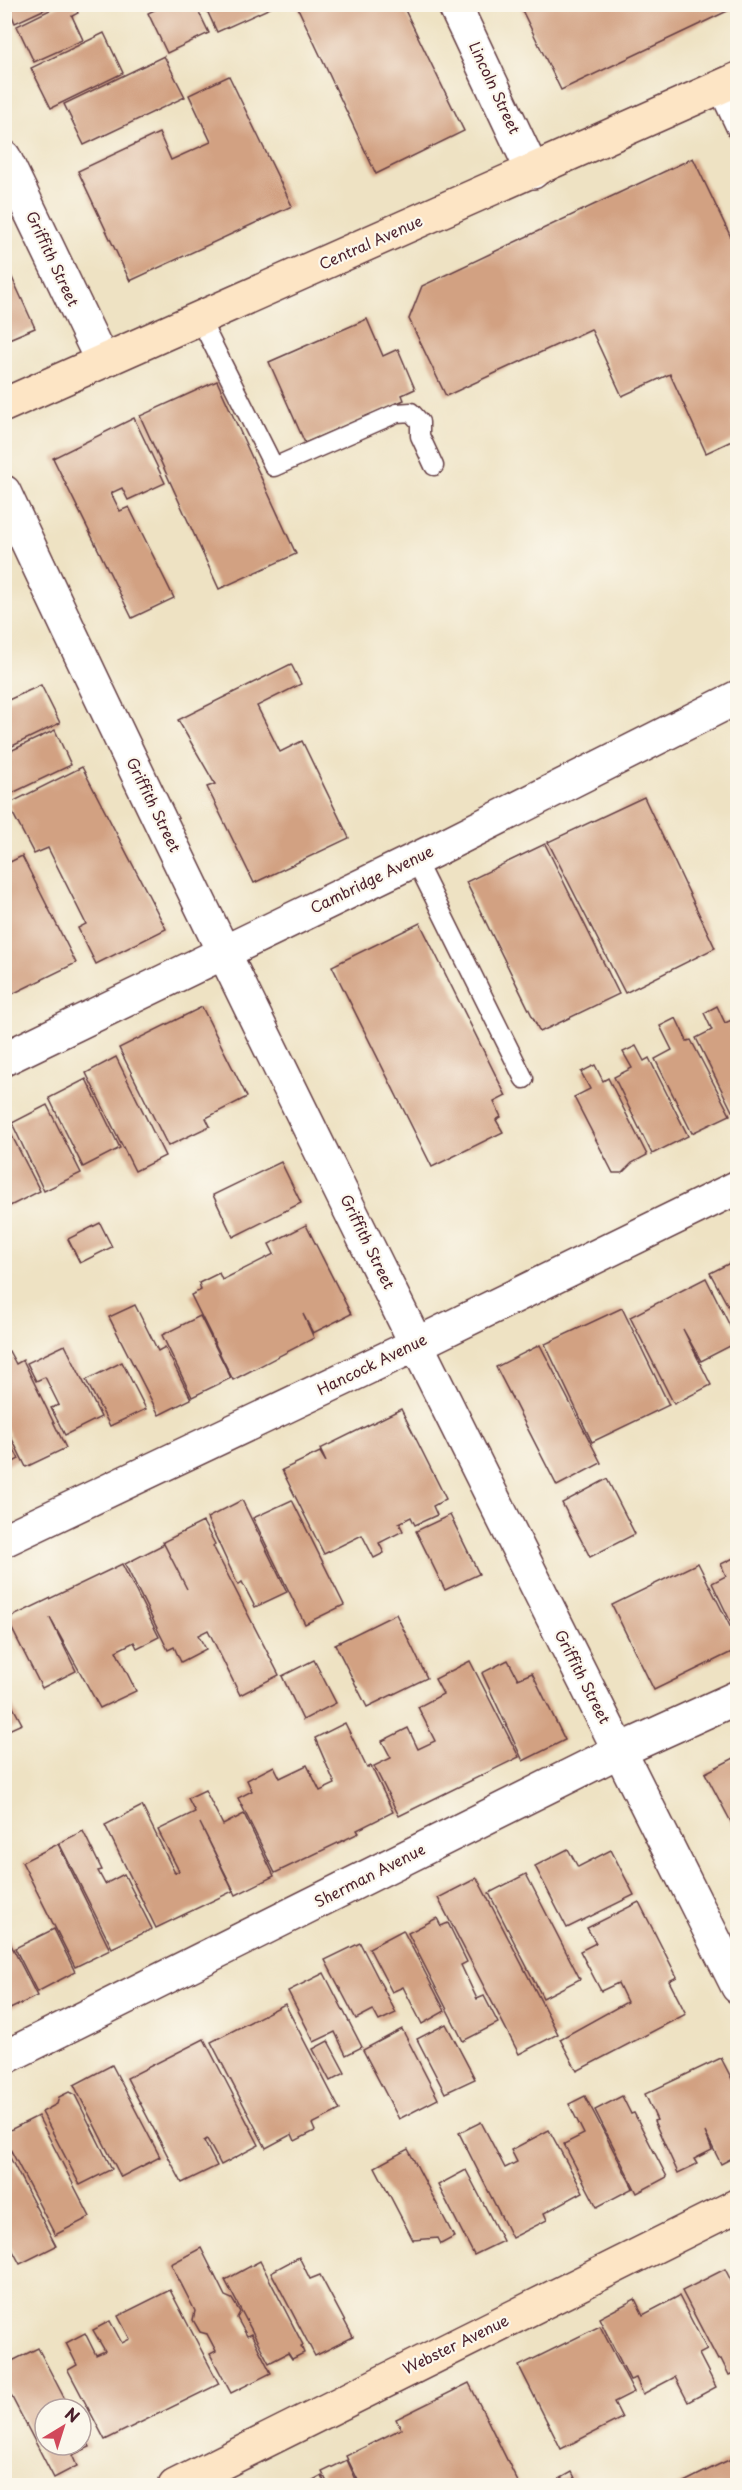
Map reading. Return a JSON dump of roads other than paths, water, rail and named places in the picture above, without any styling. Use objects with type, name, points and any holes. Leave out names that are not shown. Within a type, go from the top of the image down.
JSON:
[{"type":"main road","name":"Central Avenue","points":[[4,405],[533,172],[727,83]]},
{"type":"main road","name":"Webster Avenue","points":[[175,2486],[738,2205]]},
{"type":"street","name":"Lincoln Street","points":[[454,4],[533,172]]},
{"type":"street","name":"Griffith Street","points":[[4,157],[102,361]]},
{"type":"street","name":"Griffith Street","points":[[4,492],[108,714],[436,1387],[738,1987]]},
{"type":"street","name":"Cambridge Avenue","points":[[4,1059],[415,859],[738,697]]},
{"type":"street","name":"Hancock Avenue","points":[[4,1540],[417,1344],[738,1187]]},
{"type":"street","name":"Sherman Avenue","points":[[4,2058],[619,1751],[738,1697]]},
{"type":"lane","points":[[727,83],[738,133]]},
{"type":"lane","points":[[200,319],[274,467],[397,412],[411,412],[420,422],[420,436],[434,466]]},
{"type":"lane","points":[[415,859],[524,1079]]}]
